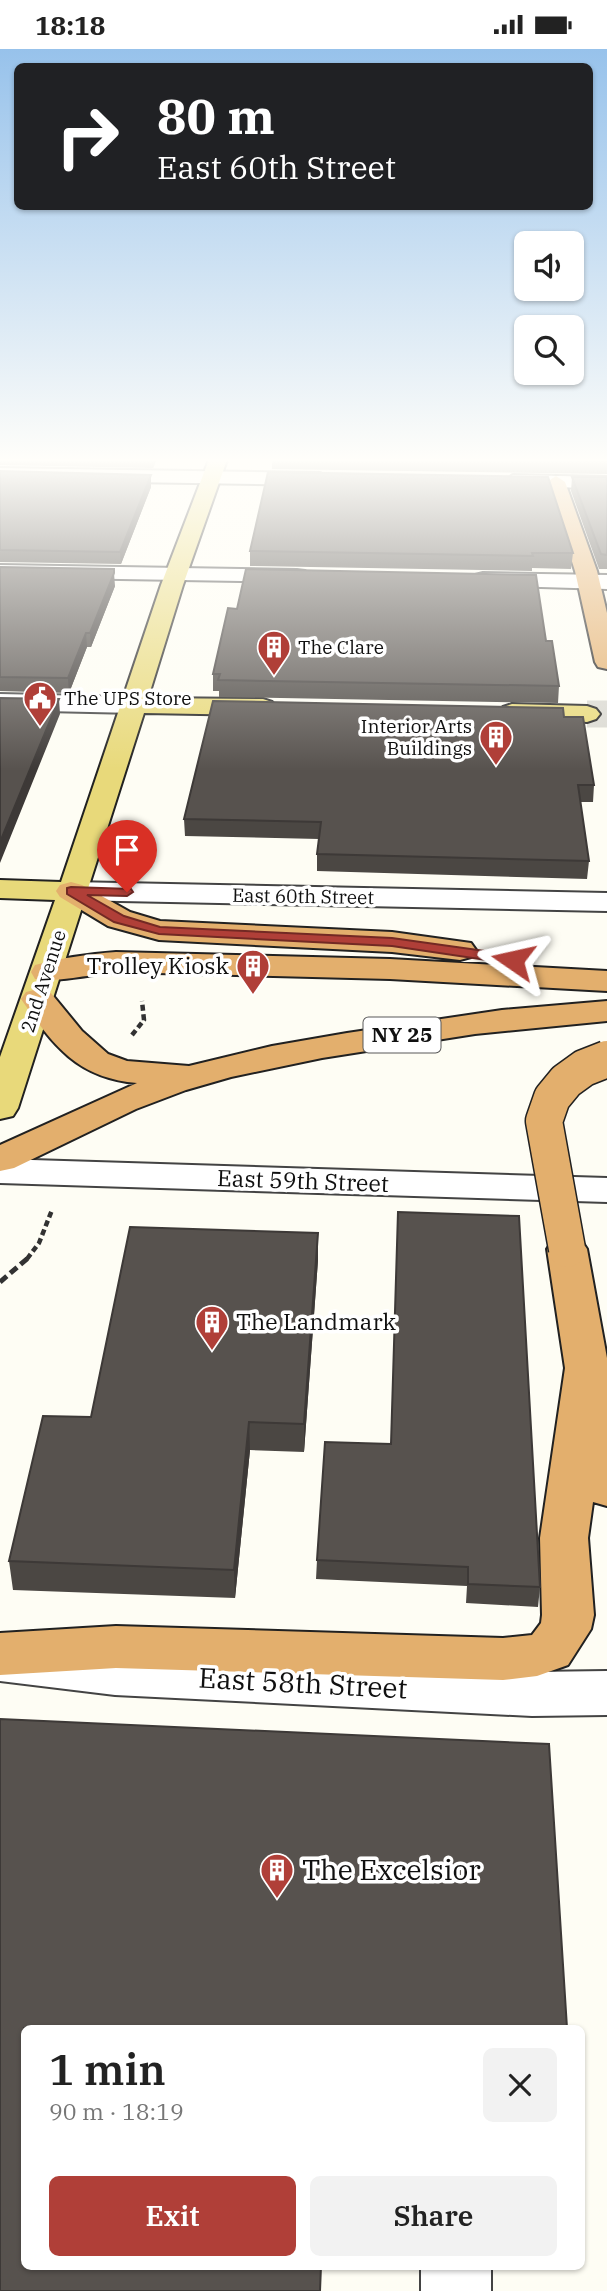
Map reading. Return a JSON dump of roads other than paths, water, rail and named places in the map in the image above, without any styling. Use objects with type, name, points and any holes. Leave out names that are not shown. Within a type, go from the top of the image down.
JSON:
[{"type":"highway","points":[[589,562],[598,582],[601,634],[607,662]]},
{"type":"highway","points":[[71,891],[119,919],[159,930],[433,946],[607,979]]},
{"type":"highway","points":[[43,985],[80,965],[116,962],[390,969],[607,979]]},
{"type":"highway","name":"NY 25","points":[[43,985],[76,1048],[96,1063],[122,1072],[198,1074]]},
{"type":"highway","name":"NY 25","points":[[0,1160],[122,1104],[198,1074],[422,1032],[519,1017],[607,1011]]},
{"type":"highway","points":[[607,1059],[562,1083],[553,1092],[545,1110],[544,1121],[607,1489]]},
{"type":"highway","points":[[0,1654],[116,1647],[503,1659],[537,1655],[551,1650],[565,1629],[568,1615],[564,1538],[587,1366]]},
{"type":"main road","name":"2nd Avenue","points":[[0,1108],[43,985],[71,891],[181,562]]},
{"type":"main road","points":[[135,705],[284,708]]},
{"type":"main road","points":[[484,712],[587,713]]},
{"type":"main road","name":"East 60th Street","points":[[0,889],[71,891]]},
{"type":"street","points":[[0,571],[317,576]]},
{"type":"street","points":[[456,579],[598,582]]},
{"type":"street","points":[[0,702],[135,705]]},
{"type":"street","name":"East 60th Street","points":[[71,891],[607,902]]},
{"type":"street","name":"East 59th Street","points":[[0,1171],[607,1190]]},
{"type":"street","name":"East 58th Street","points":[[0,1660],[115,1674],[532,1694],[607,1693]]},
{"type":"street","points":[[456,2270],[456,2291]]},
{"type":"tunnel","points":[[587,714],[607,714]]},
{"type":"place","name":"The Clare","points":[[274,677]]},
{"type":"place","name":"The UPS Store","points":[[40,728]]},
{"type":"place","name":"Interior Arts Buildings","points":[[496,767]]},
{"type":"place","name":"Trolley Kiosk","points":[[253,996]]},
{"type":"place","name":"The Landmark","points":[[212,1352]]},
{"type":"place","name":"The Excelsior","points":[[277,1900]]}]
